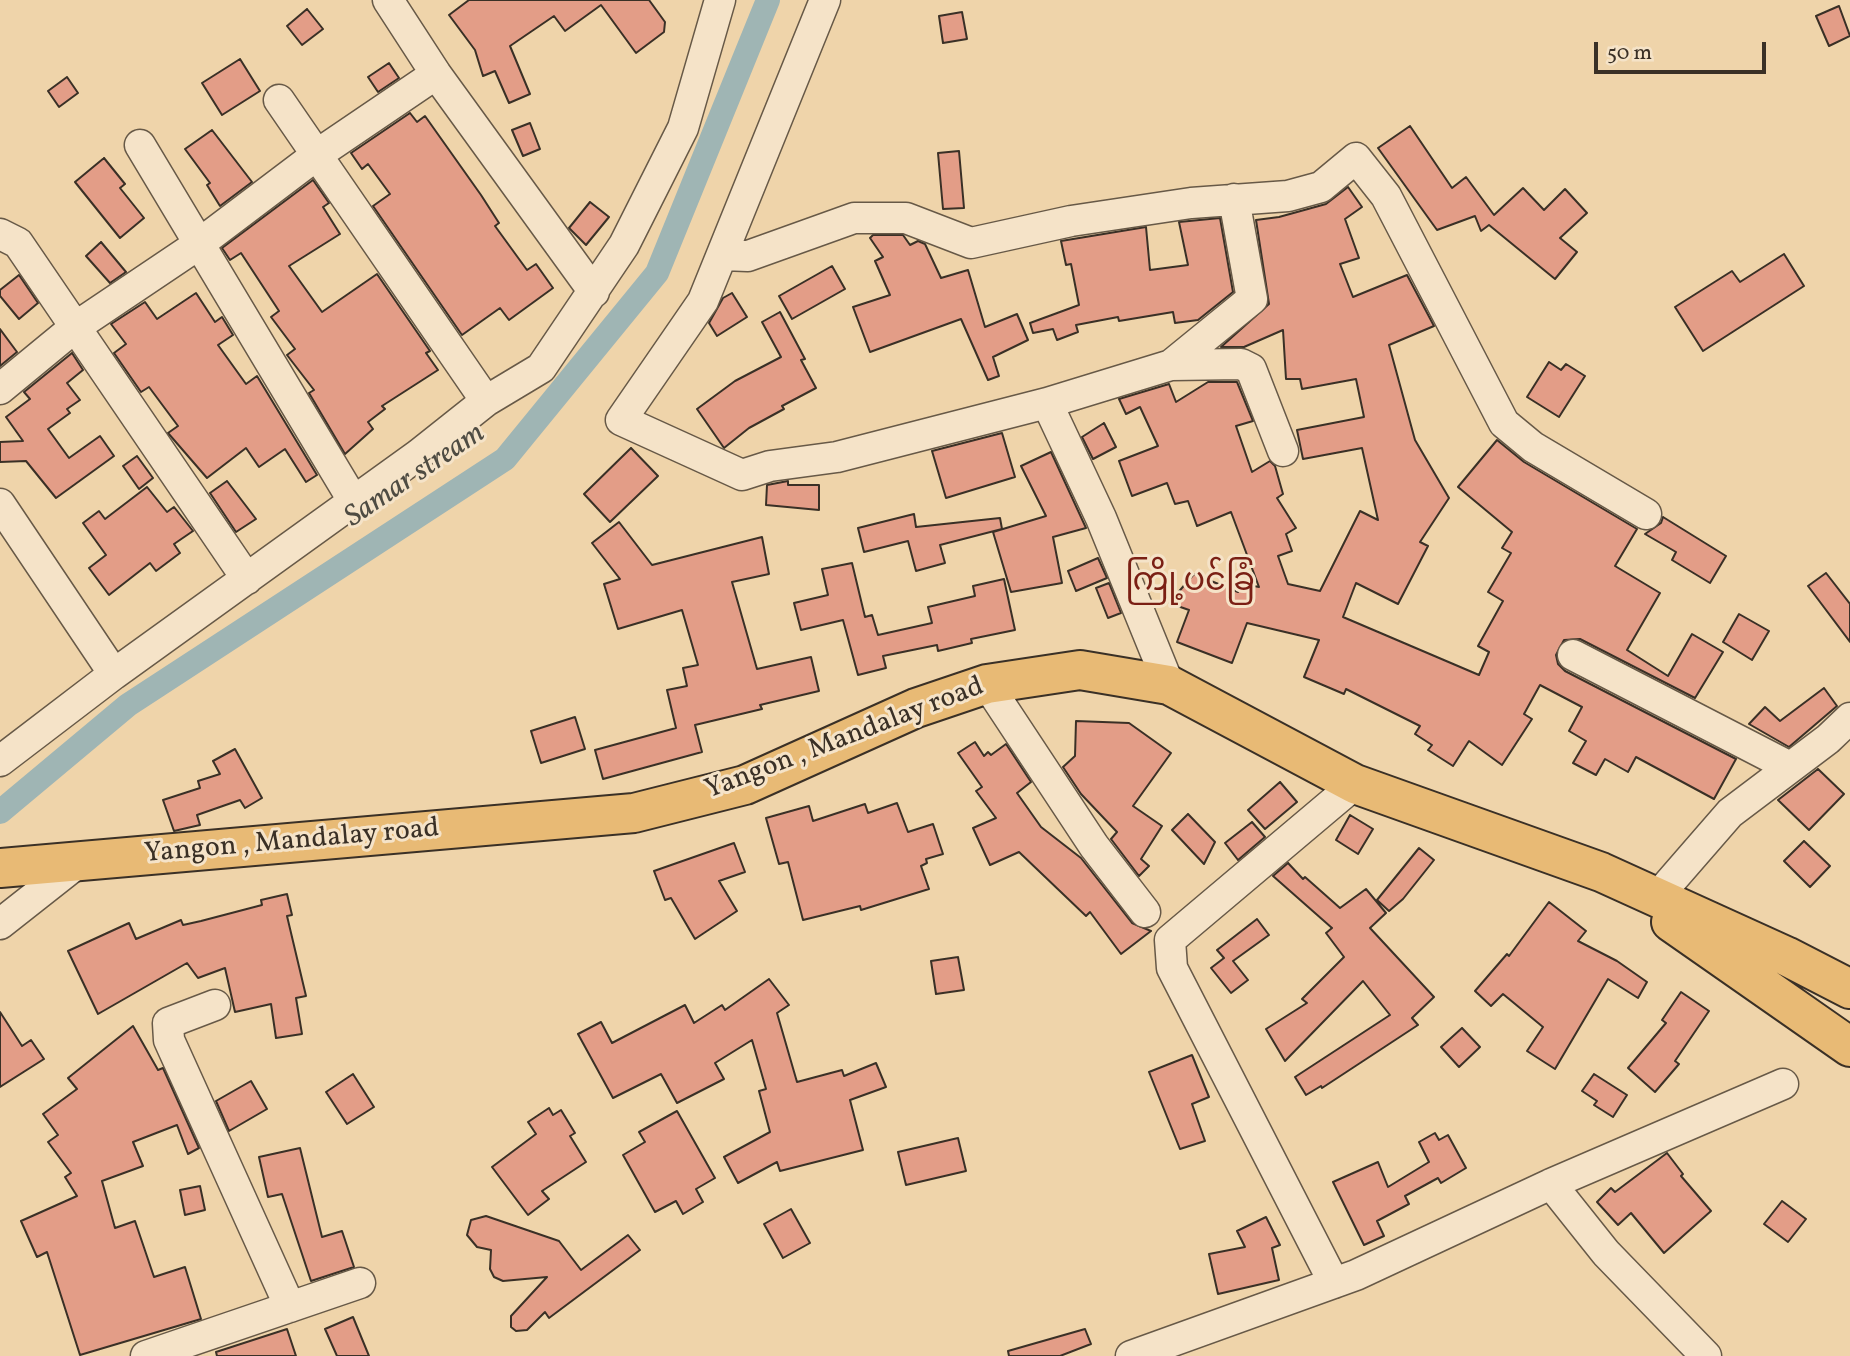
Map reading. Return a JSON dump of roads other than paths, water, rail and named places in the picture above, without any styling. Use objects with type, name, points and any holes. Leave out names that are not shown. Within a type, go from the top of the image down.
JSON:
[{"type":"highway","name":"Yangon , Mandalay road","points":[[0,868],[634,813],[745,785],[916,708],[987,684],[1080,670],[1170,685],[1354,784],[1601,872]]},
{"type":"highway","points":[[1601,872],[1786,956],[1850,989]]},
{"type":"highway","points":[[1601,872],[1850,1047]]},
{"type":"street","points":[[388,0],[436,74],[594,292]]},
{"type":"street","points":[[0,761],[114,674],[354,502],[486,401],[541,368],[624,245],[683,128],[720,0]]},
{"type":"street","points":[[825,0],[703,301],[621,420],[742,475],[770,466],[837,457],[1047,402],[1171,365],[1241,363],[1251,369],[1283,451]]},
{"type":"street","points":[[0,389],[74,328],[199,244],[318,154],[436,74]]},
{"type":"street","points":[[279,100],[486,401]]},
{"type":"street","points":[[140,145],[354,502]]},
{"type":"street","points":[[722,255],[748,256],[854,218],[906,218],[971,243],[1070,221],[1234,199],[1288,196],[1321,187],[1356,158],[1386,196],[1504,423],[1533,447],[1646,514]]},
{"type":"street","points":[[1171,365],[1252,299],[1234,199]]},
{"type":"street","points":[[0,234],[18,243],[247,579]]},
{"type":"street","points":[[1047,402],[1101,518],[1170,685]]},
{"type":"street","points":[[0,504],[114,674]]},
{"type":"street","points":[[1573,655],[1790,767]]},
{"type":"street","points":[[987,684],[1094,846],[1145,912]]},
{"type":"street","points":[[1657,897],[1730,813],[1850,718]]},
{"type":"street","points":[[1334,1283],[1172,968],[1170,940],[1354,784]]},
{"type":"street","points":[[0,924],[65,861]]},
{"type":"street","points":[[215,1005],[168,1023],[169,1040],[290,1307]]},
{"type":"street","points":[[1131,1356],[1334,1283],[1551,1184],[1783,1084]]},
{"type":"street","points":[[1551,1184],[1606,1253],[1706,1356]]},
{"type":"street","points":[[146,1356],[360,1283]]},
{"type":"waterway","name":"Samar stream","points":[[0,812],[128,705],[505,459],[657,273],[768,0]]},
{"type":"district","name":"ကြို့ပင်ခြံ","points":[[1190,584]]}]
